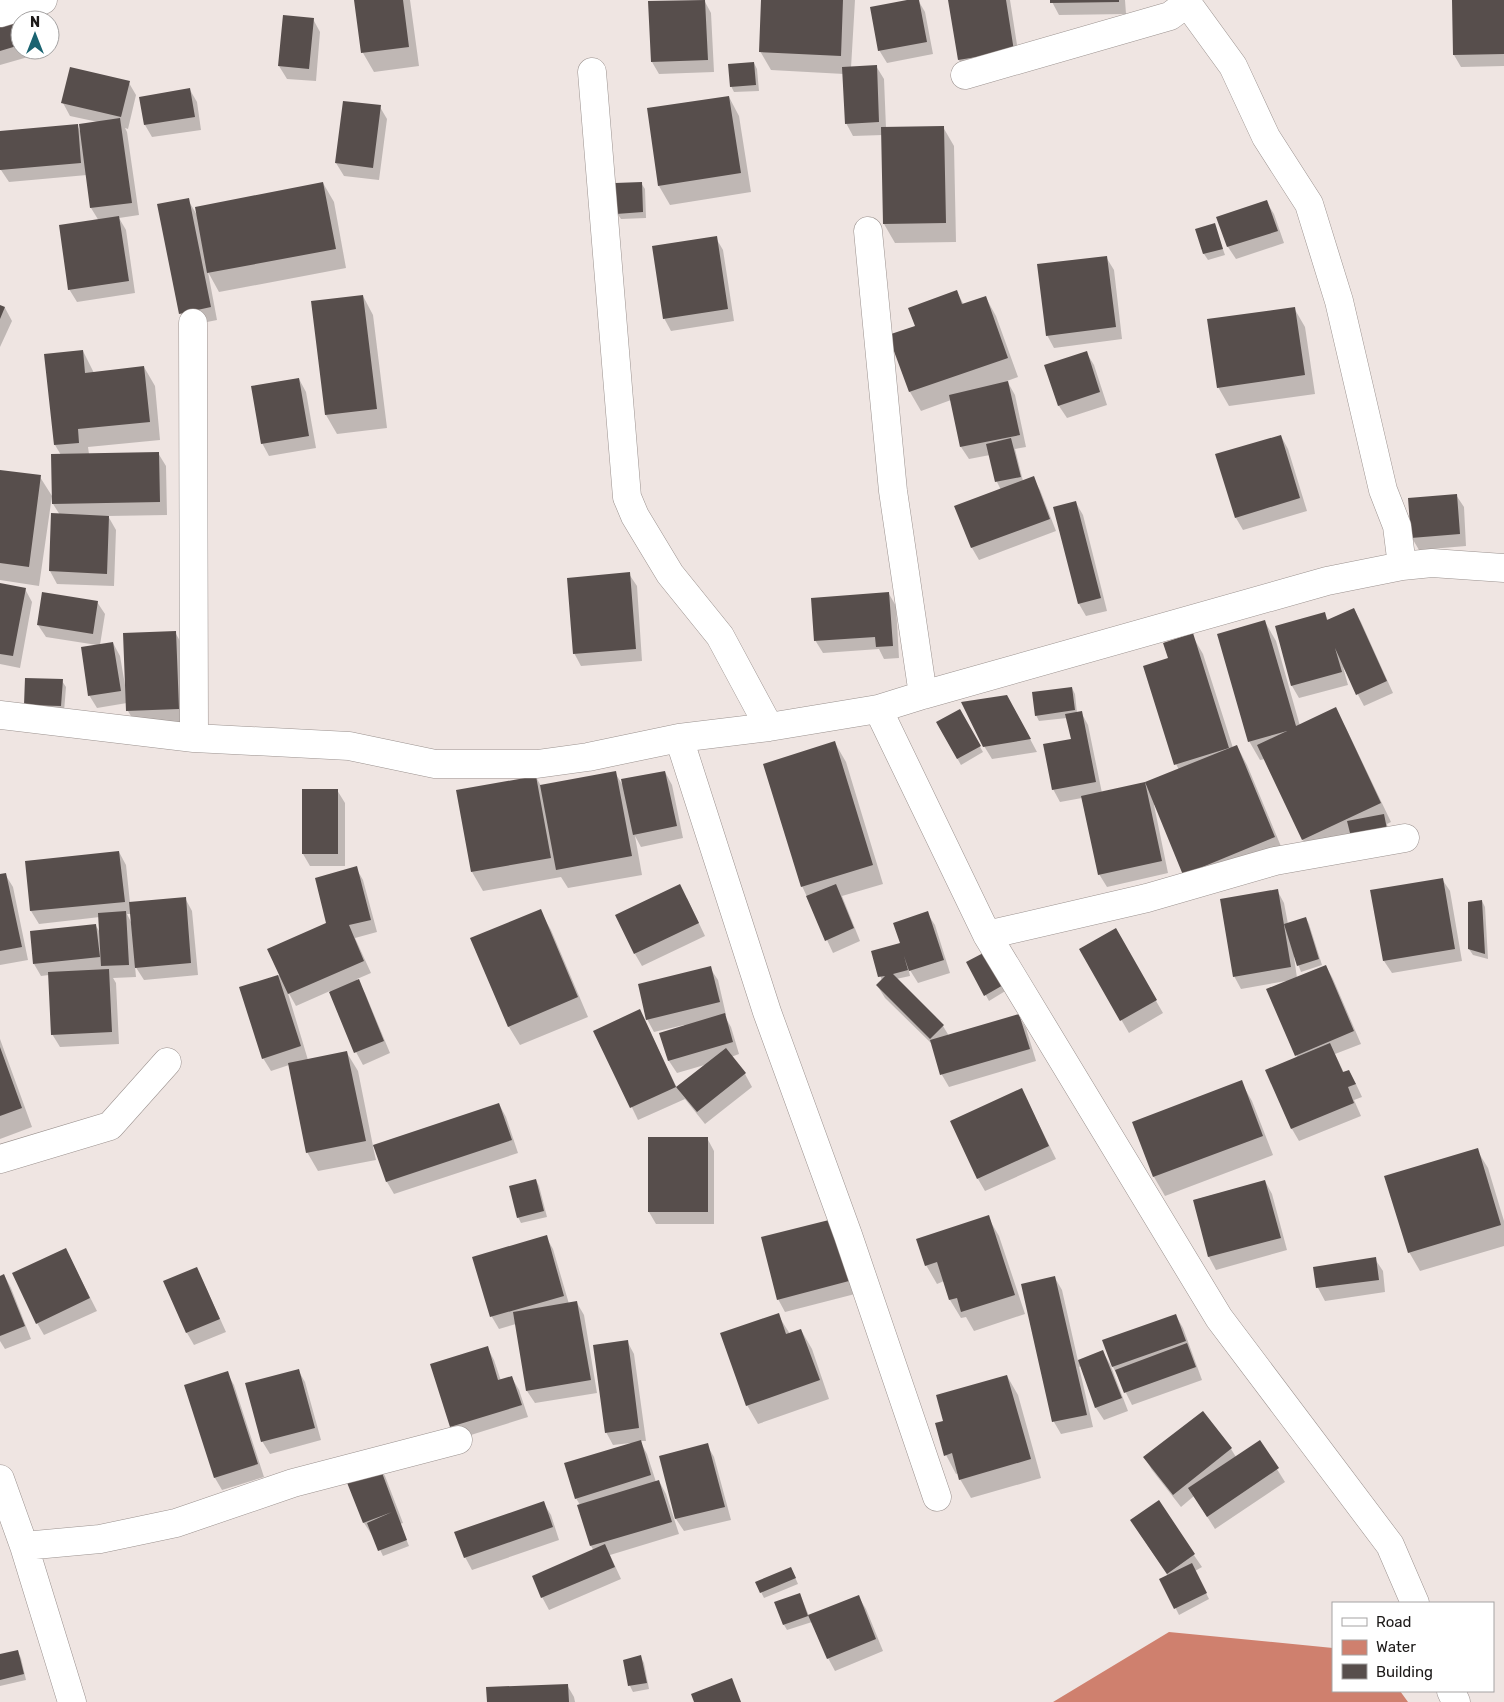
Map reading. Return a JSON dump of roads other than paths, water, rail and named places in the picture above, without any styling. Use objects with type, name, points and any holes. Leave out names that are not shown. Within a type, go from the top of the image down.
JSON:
[{"type":"street","points":[[0,14],[43,0]]},
{"type":"street","points":[[965,75],[1170,16],[1185,2],[1233,66],[1266,137],[1309,204],[1339,301],[1383,490],[1397,526],[1402,566]]},
{"type":"street","points":[[592,72],[627,497],[635,516],[670,574],[720,636],[768,727]]},
{"type":"street","points":[[868,231],[893,491],[923,695]]},
{"type":"street","points":[[193,324],[194,738]]},
{"type":"street","points":[[0,715],[194,738],[349,746],[435,764],[537,764],[679,738],[768,727],[878,709],[1328,581],[1402,566],[1432,563],[1504,568]]},
{"type":"street","points":[[878,709],[889,728],[987,935],[1219,1318],[1390,1545],[1414,1602]]},
{"type":"street","points":[[679,738],[767,1012],[848,1235],[937,1496]]},
{"type":"street","points":[[987,935],[1147,898],[1275,861],[1405,838]]},
{"type":"street","points":[[0,1159],[110,1126],[167,1062]]},
{"type":"street","points":[[24,1546],[100,1539],[176,1523],[293,1483],[458,1440]]},
{"type":"street","points":[[0,1479],[24,1546],[72,1702]]},
{"type":"water","points":[[1169,1632],[1332,1648],[1332,1692],[1401,1692],[1408,1702],[1053,1702]]}]
